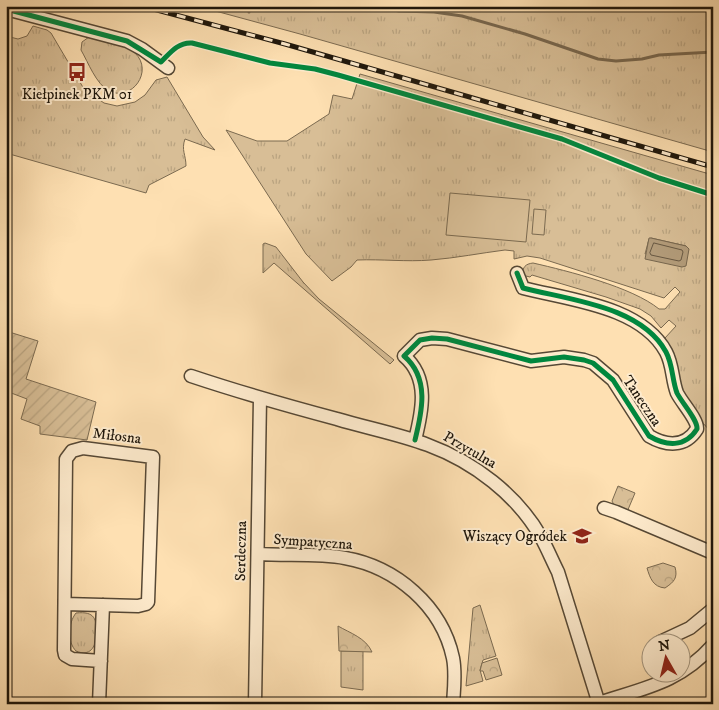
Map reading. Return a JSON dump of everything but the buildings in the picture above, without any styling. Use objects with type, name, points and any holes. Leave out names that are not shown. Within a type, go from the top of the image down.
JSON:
[{"type":"street","points":[[6,9],[127,41],[164,65]]},
{"type":"street","name":"Taneczna","points":[[415,440],[423,405],[423,395],[417,374],[404,356],[420,340],[432,338],[447,339],[531,361],[564,356],[593,363],[613,380],[649,436],[658,441],[674,444],[684,442],[697,429],[697,422],[684,406],[677,392],[668,356],[651,334],[635,321],[617,313],[579,301],[523,288],[517,273]]},
{"type":"street","name":"Przytulna","points":[[191,376],[260,398],[415,440],[464,461],[502,489],[523,512],[540,536],[558,572],[598,703]]},
{"type":"street","name":"Serdeczna","points":[[255,704],[260,398]]},
{"type":"street","name":"Miłosna","points":[[65,604],[138,606],[148,602],[153,458],[83,448],[72,451],[66,458],[65,604],[65,655],[72,659],[101,661]]},
{"type":"street","points":[[604,508],[713,553]]},
{"type":"street","name":"Sympatyczna","points":[[258,554],[343,558],[370,564],[386,571],[403,582],[422,600],[432,613],[447,642],[454,670],[453,704]]},
{"type":"street","points":[[99,704],[103,605]]},
{"type":"street","points":[[681,632],[690,628],[713,610]]},
{"type":"street","points":[[692,664],[701,659],[713,645]]},
{"type":"street","points":[[598,703],[653,682]]},
{"type":"green space","points":[[197,6],[713,6],[713,152],[300,34]]},
{"type":"green space","points":[[33,26],[51,33],[84,89],[104,103],[117,106],[135,102],[145,95],[156,80],[167,77],[203,137],[215,150],[185,139],[186,166],[149,185],[146,193],[6,153],[6,45],[10,37],[18,39],[27,36]]},
{"type":"green space","points":[[89,37],[119,45],[135,53],[140,60],[142,68],[138,83],[132,89],[118,93],[104,88],[81,50],[82,42]]},
{"type":"green space","points":[[360,74],[713,175],[713,434],[700,420],[681,387],[665,338],[676,326],[669,320],[661,328],[651,316],[640,309],[532,275],[530,277],[522,275],[524,268],[528,264],[533,263],[547,266],[616,287],[647,301],[659,309],[665,309],[680,292],[675,287],[664,298],[540,258],[527,256],[514,259],[514,251],[505,250],[431,260],[357,260],[351,267],[332,281],[306,254],[226,130],[257,141],[287,141],[329,114],[333,95],[352,99]],"holes":[[[651,238],[686,246],[645,254],[649,239]]]},
{"type":"green space","points":[[450,193],[530,200],[526,242],[446,235]]},
{"type":"green space","points":[[534,209],[546,210],[544,235],[532,234]]},
{"type":"green space","points":[[263,244],[276,247],[319,299],[394,360],[390,364],[274,263],[263,273]]},
{"type":"green space","points":[[6,331],[38,341],[26,379],[96,402],[87,440],[40,434],[40,426],[21,419],[27,399],[6,391]]},
{"type":"green space","points":[[618,486],[635,493],[627,512],[615,507],[612,501]]},
{"type":"green space","points":[[663,563],[675,567],[676,571],[671,584],[665,588],[655,584],[647,568]]},
{"type":"green space","points":[[480,605],[496,656],[483,660],[480,670],[483,681],[466,686],[473,608]]},
{"type":"green space","points":[[76,613],[87,613],[94,617],[95,620],[95,643],[91,650],[85,653],[76,651],[71,643],[70,627]]},
{"type":"green space","points":[[338,626],[362,639],[372,652],[339,651]]},
{"type":"green space","points":[[341,651],[363,651],[363,690],[341,687]]},
{"type":"green space","points":[[497,658],[502,675],[486,680],[483,671],[480,671],[482,663]]},
{"type":"water","points":[[649,238],[686,246],[689,249],[686,266],[682,267],[645,259]]},
{"type":"waterway","points":[[375,6],[399,11],[434,12],[462,16],[525,34],[598,59],[616,61],[642,59],[659,55],[713,52]]},
{"type":"railway","points":[[142,6],[285,44],[713,167]]},
{"type":"cycle path","points":[[6,9],[127,41],[161,62],[178,46],[192,43],[270,63],[315,69],[338,75],[562,139],[659,178],[713,195]]},
{"type":"cycle path","points":[[415,440],[420,418],[421,385],[418,374],[404,356],[420,340],[432,338],[447,339],[531,361],[564,357],[593,363],[613,380],[649,436],[662,442],[675,443],[687,440],[697,429],[697,425],[677,393],[666,352],[655,337],[640,324],[602,307],[523,288],[517,273]]},
{"type":"place","name":"Kiełpinek PKM 01","points":[[77,72]]},
{"type":"place","name":"Wiszący Ogródek","points":[[582,536]]}]
